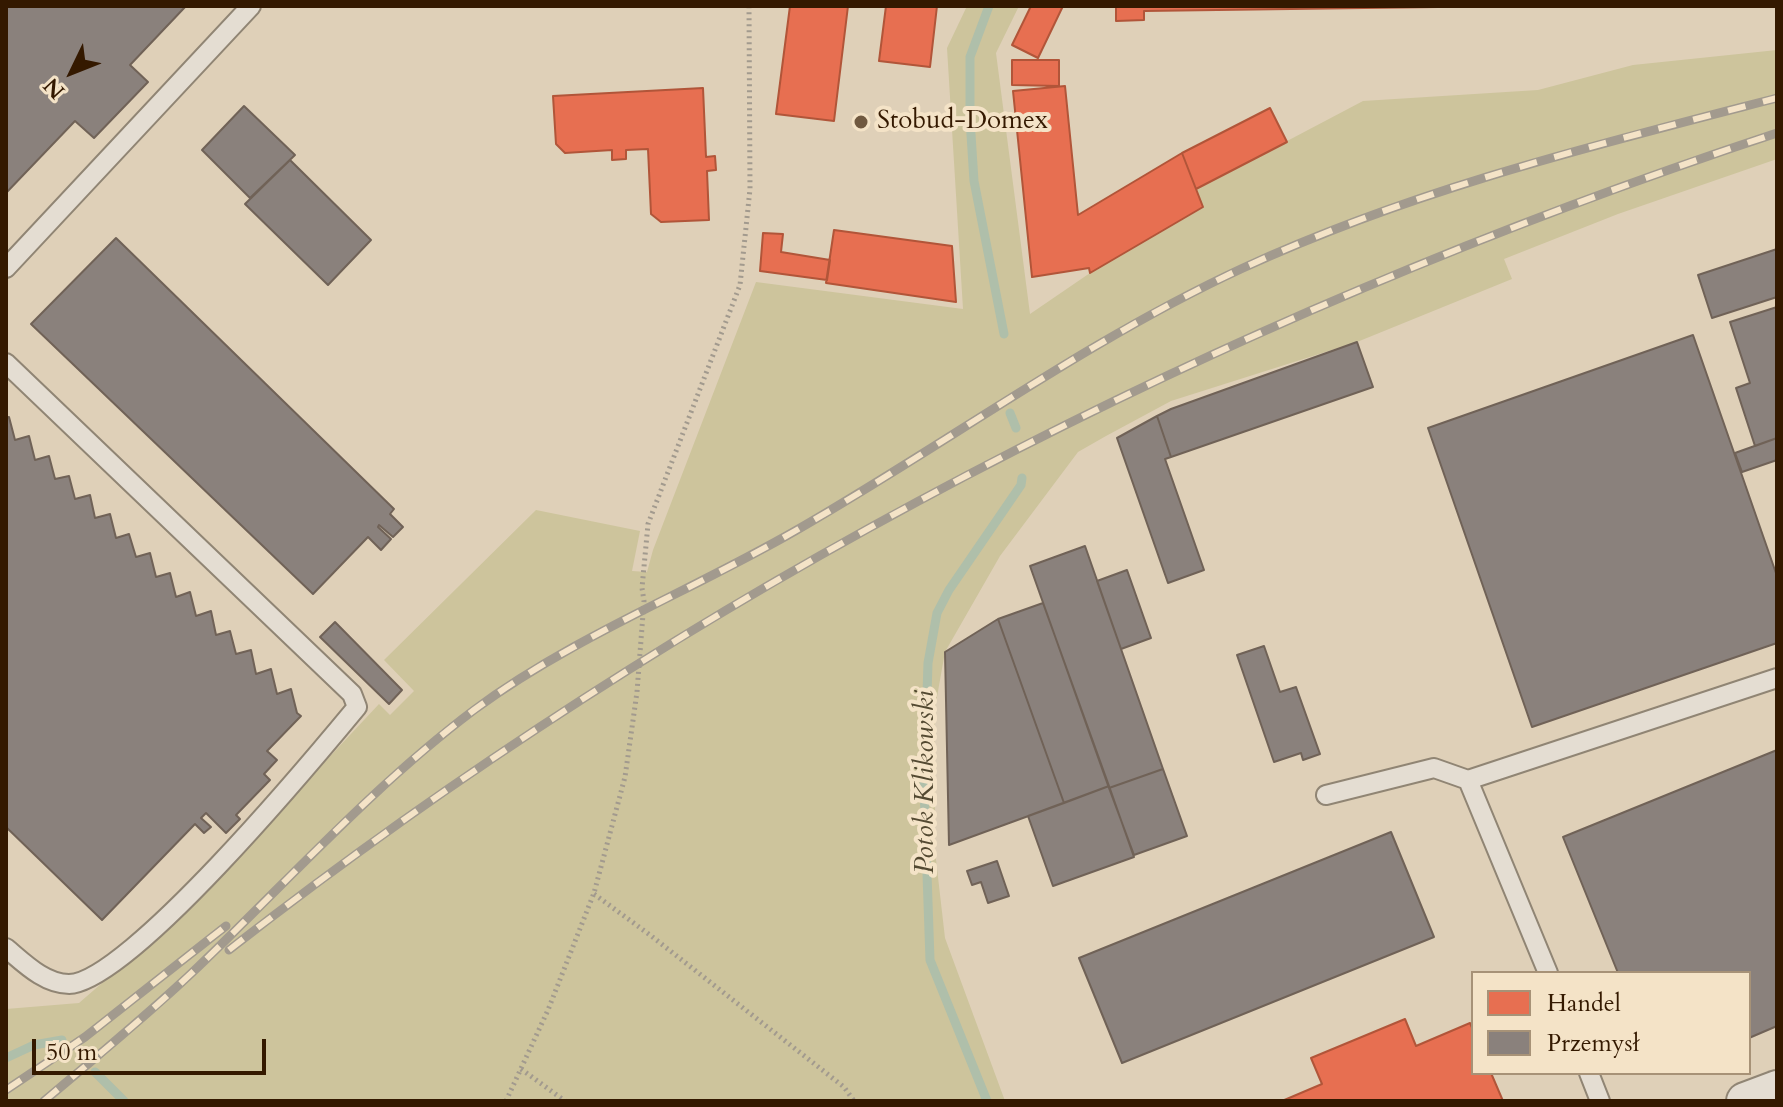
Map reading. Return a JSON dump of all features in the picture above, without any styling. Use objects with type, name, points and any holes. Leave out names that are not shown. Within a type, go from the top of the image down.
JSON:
[{"type":"street","points":[[1745,1101],[1777,1089]]},
{"type":"lane","points":[[6,268],[251,6]]},
{"type":"lane","points":[[6,363],[352,694],[357,707],[317,756],[174,912],[124,957],[99,972],[69,984],[41,976],[6,948]]},
{"type":"lane","points":[[1326,795],[1434,768],[1468,780],[1777,678]]},
{"type":"lane","points":[[1468,780],[1547,971]]},
{"type":"lane","points":[[1590,1075],[1600,1101]]},
{"type":"path","points":[[506,1101],[548,1010],[594,894],[625,777],[637,692],[648,524],[740,285],[750,189],[749,6]]},
{"type":"path","points":[[594,894],[844,1087],[854,1101]]},
{"type":"path","points":[[521,1069],[565,1101]]},
{"type":"shaded area","points":[[967,6],[1019,6],[996,53],[1030,314],[1090,273],[1203,207],[1196,189],[1363,101],[1538,90],[1633,65],[1777,50],[1777,159],[1618,214],[1504,259],[1512,279],[1357,342],[1171,401],[1078,452],[1000,556],[945,652],[935,708],[935,851],[945,938],[1005,1101],[6,1101],[6,1009],[79,1003],[184,912],[379,704],[390,715],[414,691],[384,660],[536,510],[640,531],[632,571],[647,572],[756,282],[963,309],[947,48]]},
{"type":"building: Handel","points":[[790,6],[848,6],[834,121],[776,114]]},
{"type":"building: Handel","points":[[886,6],[937,6],[930,67],[879,61]]},
{"type":"building: Handel","points":[[1031,6],[1063,6],[1038,58],[1012,45]]},
{"type":"building: Handel","points":[[1116,6],[1511,6],[1144,11],[1144,20],[1116,21]]},
{"type":"building: Handel","points":[[1012,60],[1059,60],[1059,86],[1012,85]]},
{"type":"building: Handel","points":[[1065,86],[1078,215],[1182,153],[1203,207],[1090,273],[1089,268],[1032,277],[1013,91]]},
{"type":"building: Handel","points":[[703,88],[706,157],[715,156],[716,170],[707,171],[709,220],[661,222],[651,214],[648,149],[626,150],[626,159],[612,160],[612,150],[565,153],[556,144],[553,96]]},
{"type":"building: Handel","points":[[1270,108],[1287,142],[1196,189],[1182,153]]},
{"type":"building: Handel","points":[[834,230],[952,246],[956,302],[826,283]]},
{"type":"building: Handel","points":[[763,233],[783,234],[781,252],[830,260],[827,280],[760,271]]},
{"type":"building: Handel","points":[[1405,1019],[1416,1046],[1470,1023],[1471,1075],[1492,1075],[1503,1101],[1282,1101],[1322,1084],[1311,1058]]},
{"type":"building: Przemysł","points":[[6,6],[186,6],[130,65],[148,82],[94,138],[75,121],[6,193]]},
{"type":"building: Przemysł","points":[[244,106],[295,155],[250,198],[202,150]]},
{"type":"building: Przemysł","points":[[290,160],[371,240],[328,285],[245,204]]},
{"type":"building: Przemysł","points":[[116,238],[394,509],[390,514],[403,527],[393,537],[379,525],[391,539],[381,550],[368,537],[313,594],[31,324]]},
{"type":"building: Przemysł","points":[[1777,249],[1777,297],[1712,318],[1698,275]]},
{"type":"building: Przemysł","points":[[1777,307],[1777,438],[1755,446],[1736,388],[1750,383],[1730,322]]},
{"type":"building: Przemysł","points":[[1693,335],[1777,576],[1777,643],[1532,727],[1428,428]]},
{"type":"building: Przemysł","points":[[1357,342],[1373,387],[1171,457],[1157,416]]},
{"type":"building: Przemysł","points":[[1157,416],[1171,457],[1165,459],[1204,570],[1168,583],[1117,438]]},
{"type":"building: Przemysł","points":[[9,417],[15,440],[29,436],[35,460],[49,456],[55,479],[69,476],[75,499],[90,495],[95,518],[110,514],[116,538],[129,534],[136,557],[150,553],[156,577],[170,573],[176,597],[190,592],[196,616],[211,611],[216,635],[230,631],[236,654],[251,650],[256,674],[271,669],[277,694],[291,689],[297,713],[301,716],[267,751],[277,760],[264,774],[270,780],[236,815],[240,819],[226,833],[206,813],[201,818],[211,827],[204,833],[195,824],[102,920],[6,827],[6,418]]},
{"type":"building: Przemysł","points":[[1777,438],[1777,460],[1742,472],[1735,453]]},
{"type":"building: Przemysł","points":[[1085,546],[1163,769],[1109,788],[1030,566]]},
{"type":"building: Przemysł","points":[[1127,570],[1151,638],[1121,649],[1097,581]]},
{"type":"building: Przemysł","points":[[1043,603],[1109,786],[1064,803],[998,619]]},
{"type":"building: Przemysł","points":[[998,619],[1064,803],[949,845],[945,652]]},
{"type":"building: Przemysł","points":[[335,622],[402,690],[389,704],[320,637]]},
{"type":"building: Przemysł","points":[[1264,646],[1280,692],[1296,687],[1320,754],[1303,760],[1301,753],[1274,762],[1237,655]]},
{"type":"building: Przemysł","points":[[1777,750],[1777,1026],[1751,1037],[1751,971],[1617,971],[1563,837]]},
{"type":"building: Przemysł","points":[[1163,769],[1187,836],[1134,855],[1109,788]]},
{"type":"building: Przemysł","points":[[1109,786],[1134,857],[1053,886],[1028,816]]},
{"type":"building: Przemysł","points":[[1391,832],[1434,937],[1122,1063],[1079,958]]},
{"type":"building: Przemysł","points":[[997,861],[1009,896],[988,903],[981,882],[972,885],[967,871]]},
{"type":"waterway","name":"Potok Klikowski","points":[[989,6],[970,57],[970,119],[974,181],[1004,334]]},
{"type":"waterway","name":"Potok Klikowski","points":[[1010,413],[1016,428]]},
{"type":"waterway","name":"Potok Klikowski","points":[[987,1101],[930,960],[924,787],[928,663],[937,613],[949,590],[1021,485],[1022,478]]},
{"type":"waterway","name":"Potok Klikowski","points":[[6,1058],[34,1045],[62,1040]]},
{"type":"waterway","name":"Potok Klikowski","points":[[95,1072],[124,1101]]},
{"type":"railway","points":[[44,1101],[179,984],[401,770],[474,710],[551,660],[795,531],[1127,328],[1243,268],[1308,240],[1440,192],[1573,152],[1777,98]]},
{"type":"railway","points":[[229,950],[405,819],[587,696],[775,582],[967,475],[1164,377],[1365,287],[1570,206],[1777,133]]},
{"type":"railway","points":[[6,1090],[85,1037],[226,926]]},
{"type":"place","name":"Stobud-Domex","points":[[861,122]]}]
